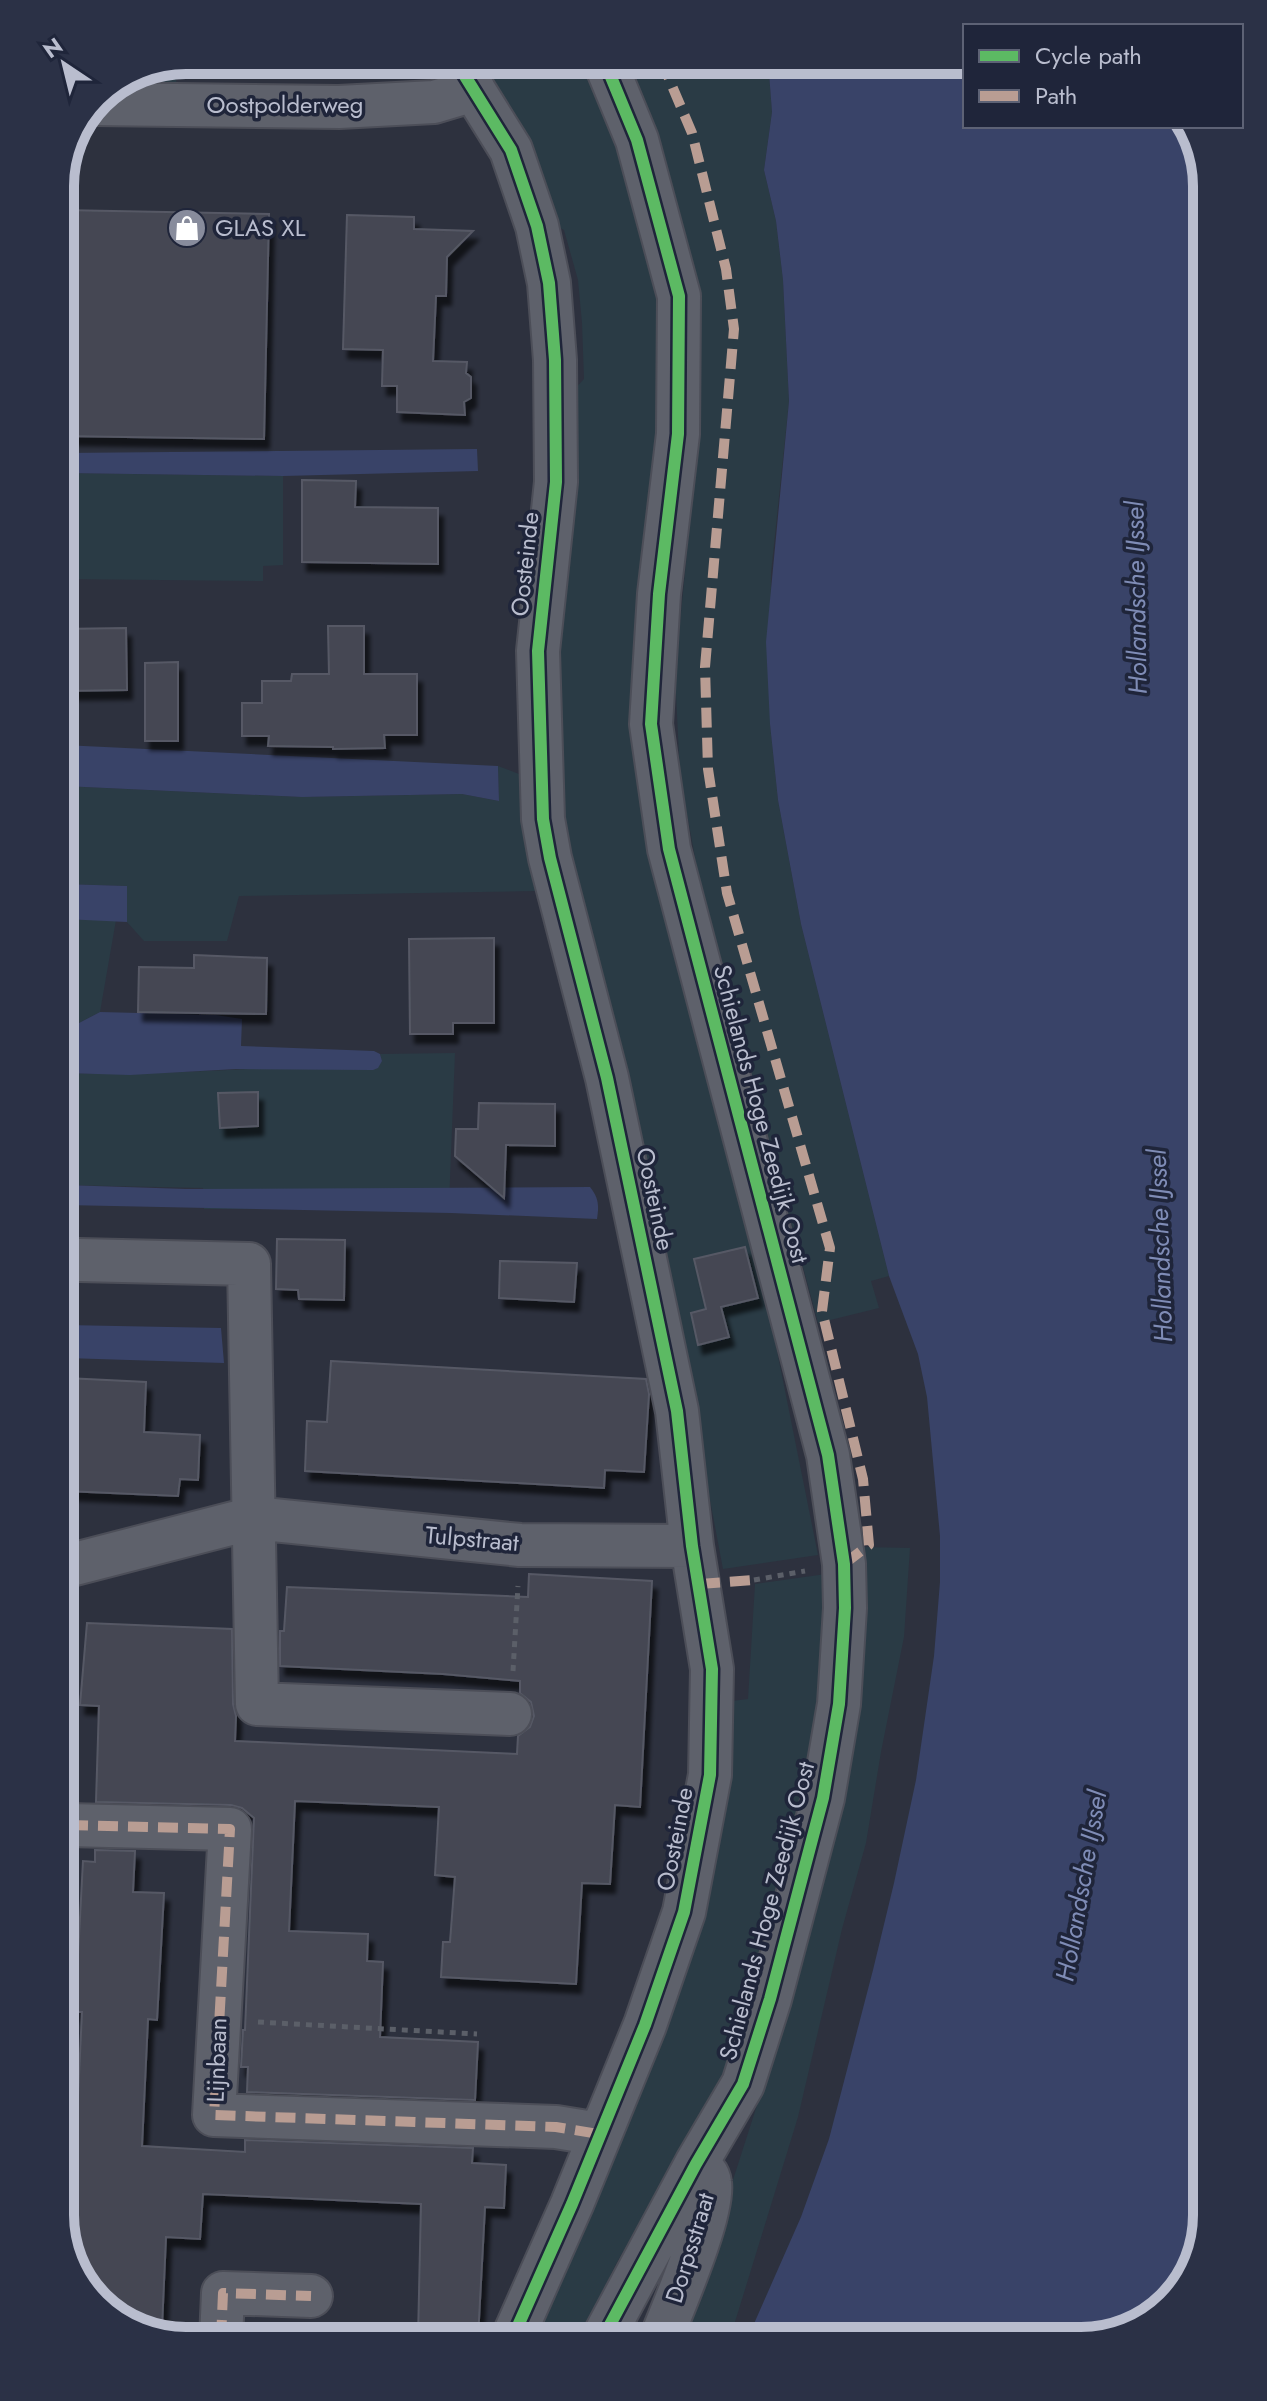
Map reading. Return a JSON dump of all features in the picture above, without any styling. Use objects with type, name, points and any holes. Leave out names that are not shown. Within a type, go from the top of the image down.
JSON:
[{"type":"street","name":"Oostpolderweg","points":[[110,104],[339,107],[434,102],[463,74]]},
{"type":"street","name":"Oosteinde","points":[[469,74],[511,150],[537,226],[549,283],[555,360],[556,482],[538,651],[543,819],[550,858],[607,1078],[677,1411],[692,1546],[712,1669],[710,1775],[684,1912],[645,2025],[572,2204],[517,2327]]},
{"type":"street","name":"Schielands Hoge Zeedijk Oost","points":[[609,2327],[696,2164],[743,2084],[770,1999],[813,1841],[839,1704],[845,1608],[844,1564],[828,1455],[669,849],[651,724],[659,594],[678,434],[679,296],[637,140],[610,74]]},
{"type":"street","points":[[79,1260],[249,1264],[257,1704],[510,1714]]},
{"type":"street","name":"Tulpstraat","points":[[74,1564],[253,1518],[520,1545],[692,1546]]},
{"type":"street","name":"Lijnbaan","points":[[74,1825],[230,1829],[214,2115],[556,2127],[599,2134]]},
{"type":"street","name":"Dorpsstraat","points":[[665,2327],[711,2196],[710,2179],[696,2164]]},
{"type":"street","points":[[222,2327],[223,2293],[311,2296]]},
{"type":"path","points":[[510,1714],[520,1545]]},
{"type":"path","points":[[218,2020],[477,2034]]},
{"type":"shaded area","points":[[320,74],[386,74],[384,76]]},
{"type":"shaded area","points":[[494,74],[592,74],[616,132],[658,281],[664,350],[641,634],[755,1241],[818,1555],[723,1569],[665,1261],[569,867],[557,785],[555,694],[570,394],[584,379],[578,280],[564,230],[548,222],[517,127]]},
{"type":"shaded area","points":[[631,74],[769,74],[772,112],[764,170],[776,221],[783,280],[789,401],[771,573],[770,724],[778,800],[801,924],[889,1276],[871,1281],[879,1308],[818,1323],[699,879],[680,776],[675,673],[694,482],[699,340],[693,280],[682,222],[664,162]]},
{"type":"shaded area","points":[[177,75],[176,87],[136,86]]},
{"type":"shaded area","points":[[74,473],[283,476],[283,565],[263,566],[263,581],[74,579]]},
{"type":"shaded area","points":[[74,679],[75,679],[78,745],[74,745]]},
{"type":"shaded area","points":[[498,766],[519,774],[536,891],[239,896],[227,941],[144,941],[127,922],[127,886],[74,884],[74,787],[302,797],[462,794],[499,801]]},
{"type":"shaded area","points":[[74,919],[116,920],[100,1012],[74,1023]]},
{"type":"shaded area","points":[[455,1053],[449,1204],[397,1209],[204,1209],[203,1188],[74,1185],[74,1073],[223,1070],[382,1061],[380,1054]]},
{"type":"shaded area","points":[[862,1547],[910,1548],[904,1637],[866,1843],[842,1929],[798,2117],[733,2327],[680,2327],[713,2242],[797,1981],[834,1824]]},
{"type":"shaded area","points":[[826,1574],[823,1648],[814,1737],[794,1841],[739,2037],[716,2089],[616,2264],[585,2327],[531,2327],[732,1701],[748,1699],[755,1584]]},
{"type":"water","name":"Hollandsche IJssel","points":[[769,74],[963,74],[963,128],[1177,128],[1191,164],[1193,2215],[1189,2244],[1174,2277],[1149,2304],[1103,2325],[753,2327],[801,2217],[829,2139],[873,1970],[916,1780],[934,1656],[940,1582],[940,1536],[927,1397],[918,1354],[889,1276],[801,924],[778,800],[766,642],[789,401],[783,280],[776,221],[764,170],[772,112]]},
{"type":"water","points":[[477,449],[478,471],[283,476],[74,473],[74,453]]},
{"type":"water","points":[[74,746],[498,766],[499,801],[462,794],[302,797],[74,787]]},
{"type":"water","points":[[74,884],[127,886],[127,922],[74,919]]},
{"type":"water","points":[[100,1012],[216,1015],[242,1019],[241,1046],[374,1051],[380,1054],[382,1061],[373,1070],[236,1069],[130,1075],[74,1073],[74,1023]]},
{"type":"water","points":[[74,1185],[186,1189],[590,1187],[597,1199],[598,1210],[597,1219],[74,1205]]},
{"type":"water","points":[[74,1325],[221,1328],[224,1363],[74,1358]]},
{"type":"building","points":[[74,210],[269,214],[264,439],[74,436]]},
{"type":"building","points":[[347,215],[414,217],[414,229],[473,231],[447,257],[446,296],[436,296],[433,361],[467,362],[471,398],[464,402],[465,415],[397,412],[397,386],[382,386],[383,350],[343,349]]},
{"type":"building","points":[[302,480],[356,481],[355,507],[438,508],[438,564],[302,562]]},
{"type":"building","points":[[328,626],[364,626],[364,674],[417,674],[417,735],[384,735],[385,748],[333,749],[268,746],[269,736],[242,736],[242,703],[262,703],[262,681],[291,681],[292,674],[329,674]]},
{"type":"building","points":[[126,628],[127,690],[74,691],[74,629]]},
{"type":"building","points":[[178,662],[178,741],[145,741],[145,663]]},
{"type":"building","points":[[494,938],[494,1023],[453,1023],[453,1034],[410,1034],[409,939]]},
{"type":"building","points":[[194,955],[267,958],[266,1014],[138,1012],[139,967],[194,968]]},
{"type":"building","points":[[258,1092],[258,1126],[220,1128],[218,1093]]},
{"type":"building","points":[[479,1103],[555,1104],[555,1146],[506,1145],[504,1198],[455,1156],[456,1129],[478,1129]]},
{"type":"building","points":[[277,1239],[345,1240],[344,1300],[299,1299],[298,1290],[276,1289]]},
{"type":"building","points":[[745,1247],[758,1298],[721,1307],[729,1337],[698,1345],[691,1313],[706,1309],[694,1259]]},
{"type":"building","points":[[500,1261],[577,1263],[574,1302],[499,1298]]},
{"type":"building","points":[[331,1361],[646,1379],[649,1394],[644,1472],[605,1470],[604,1488],[305,1471],[307,1421],[327,1422]]},
{"type":"building","points":[[74,1378],[146,1382],[144,1432],[200,1435],[198,1480],[180,1479],[178,1496],[74,1491]]},
{"type":"building","points":[[529,1574],[652,1581],[640,1807],[615,1805],[610,1884],[582,1883],[576,1984],[441,1977],[443,1942],[450,1942],[455,1877],[435,1875],[439,1807],[295,1801],[289,1931],[368,1934],[367,1961],[383,1962],[380,2037],[478,2042],[475,2100],[247,2092],[248,2067],[241,2067],[254,1818],[242,1808],[231,1805],[96,1802],[99,1706],[80,1705],[87,1623],[232,1629],[235,1741],[517,1754],[518,1736],[530,1727],[534,1716],[531,1702],[520,1693],[520,1681],[280,1666],[280,1631],[284,1631],[287,1587],[528,1597]]},
{"type":"building","points":[[95,1850],[135,1851],[133,1892],[164,1893],[157,2020],[148,2019],[142,2146],[245,2152],[245,2140],[473,2148],[472,2163],[506,2165],[504,2208],[485,2207],[479,2327],[418,2327],[421,2204],[203,2194],[200,2239],[166,2237],[162,2324],[124,2308],[102,2289],[83,2258],[76,2237],[74,2215],[82,2012],[75,2012],[83,1861],[95,1862]]},
{"type":"marked path","points":[[667,74],[692,133],[726,269],[734,329],[705,667],[708,769],[727,893],[830,1248],[822,1311],[863,1479],[869,1545],[844,1564]]},
{"type":"marked path","points":[[700,1584],[754,1580]]},
{"type":"marked path","points":[[74,1825],[230,1829],[214,2115],[556,2127],[599,2134]]},
{"type":"marked path","points":[[222,2327],[223,2293],[311,2296]]},
{"type":"cycle path","points":[[464,74],[511,150],[537,226],[549,283],[555,360],[556,482],[538,651],[543,819],[550,858],[607,1078],[677,1411],[692,1546],[712,1669],[710,1775],[684,1912],[645,2025],[572,2204],[517,2327]]},
{"type":"cycle path","points":[[609,2327],[696,2164],[743,2084],[770,1999],[823,1798],[839,1704],[845,1608],[844,1564],[828,1455],[669,849],[651,724],[659,594],[678,434],[679,296],[637,140],[610,74]]},
{"type":"place","name":"GLAS XL","points":[[187,228]]}]
